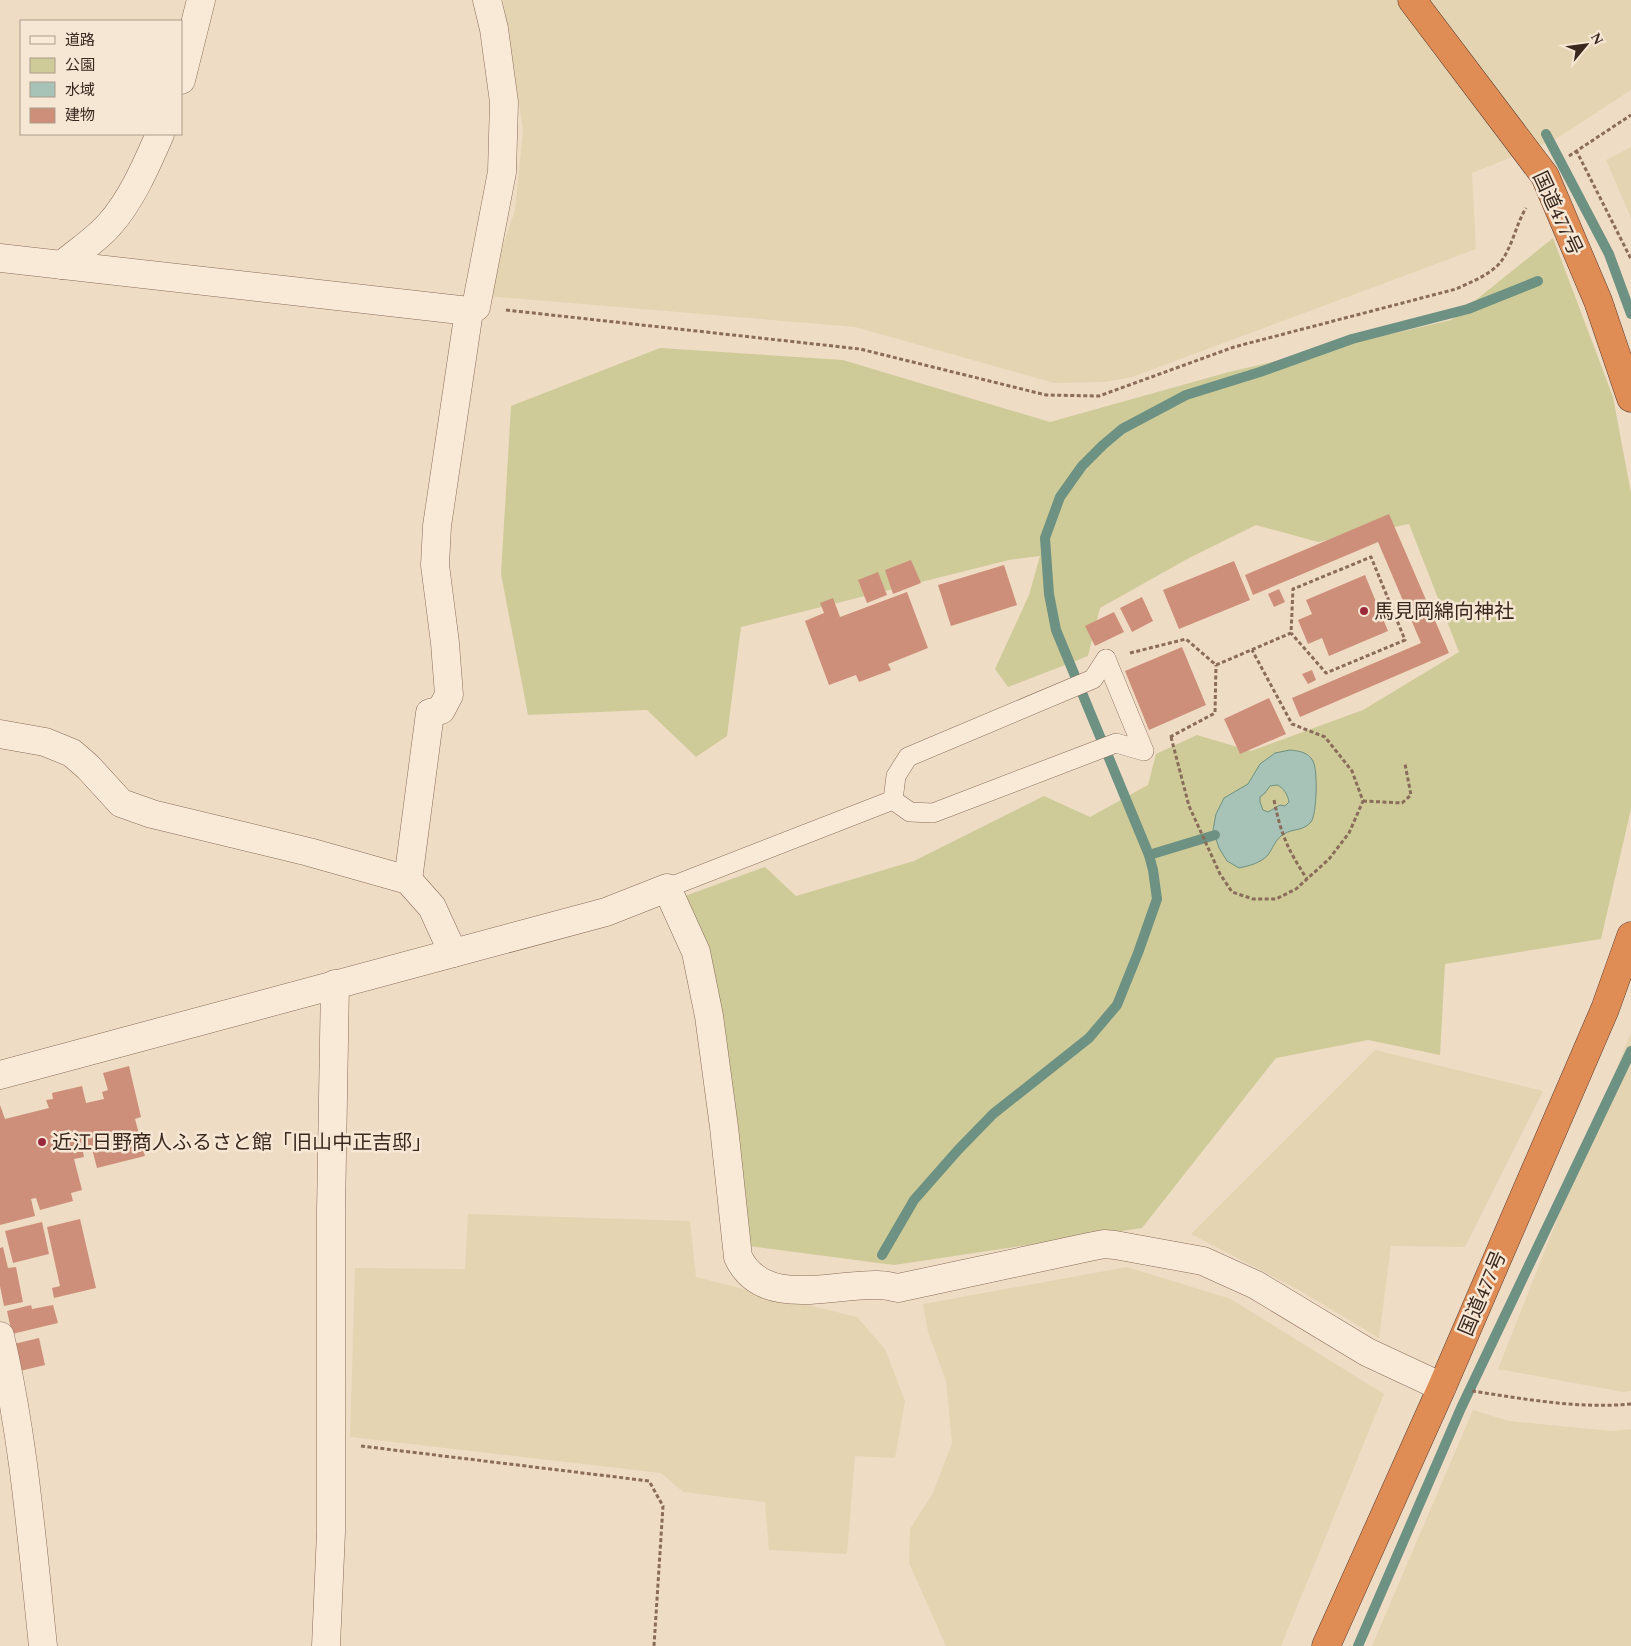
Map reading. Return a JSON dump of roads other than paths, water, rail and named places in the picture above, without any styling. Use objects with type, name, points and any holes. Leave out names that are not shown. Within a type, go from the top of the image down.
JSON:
[{"type":"highway","name":"国道477号","points":[[1412,0],[1545,176],[1598,301],[1631,398]]},
{"type":"highway","name":"国道477号","points":[[1326,1646],[1442,1387],[1605,1009],[1631,936]]},
{"type":"street","points":[[182,76],[201,0]]},
{"type":"street","points":[[408,880],[430,713],[441,710],[449,695],[435,565],[438,526],[473,309],[502,172],[504,102],[494,29],[487,0]]},
{"type":"street","points":[[62,265],[109,225],[129,196],[160,135]]},
{"type":"street","points":[[0,258],[473,309]]},
{"type":"street","points":[[0,734],[45,742],[72,752],[121,803],[136,809],[309,852],[408,880],[432,907],[453,953]]},
{"type":"street","points":[[0,1074],[606,912],[667,888],[696,952],[709,1016],[738,1258],[747,1273],[755,1280],[767,1285],[805,1290],[880,1285],[898,1288],[1104,1244],[1124,1246],[1203,1261],[1256,1285],[1367,1352],[1442,1387]]},
{"type":"street","points":[[326,1646],[332,1532],[331,1212],[335,984]]},
{"type":"street","points":[[0,1336],[9,1373],[29,1516],[43,1646]]},
{"type":"lane","points":[[1106,658],[1144,751],[1116,742],[933,813],[910,812],[893,800],[896,776],[908,756],[1093,679],[1106,658]]},
{"type":"lane","points":[[667,888],[893,800]]},
{"type":"water","points":[[1290,750],[1300,752],[1309,756],[1313,761],[1315,766],[1316,802],[1313,817],[1308,825],[1281,836],[1264,858],[1254,864],[1239,868],[1227,861],[1219,848],[1213,830],[1216,814],[1224,798],[1248,784],[1260,764],[1275,753]],"holes":[[[1277,785],[1285,792],[1289,802],[1285,806],[1280,805],[1268,812],[1263,810],[1260,797],[1270,786]]]},
{"type":"waterway","points":[[1546,134],[1609,254],[1631,314]]},
{"type":"waterway","points":[[882,1255],[914,1200],[958,1150],[993,1114],[1089,1038],[1117,1005],[1157,899],[1149,855],[1056,630],[1049,594],[1045,538],[1060,497],[1082,466],[1122,429],[1186,395],[1260,372],[1352,339],[1468,309],[1538,281]]},
{"type":"waterway","points":[[1149,855],[1215,835]]},
{"type":"waterway","points":[[1358,1646],[1461,1408],[1631,1051]]},
{"type":"place","name":"馬見岡綿向神社","points":[[1364,611]]},
{"type":"place","name":"近江日野商人ふるさと館「旧山中正吉邸」","points":[[42,1142]]}]
